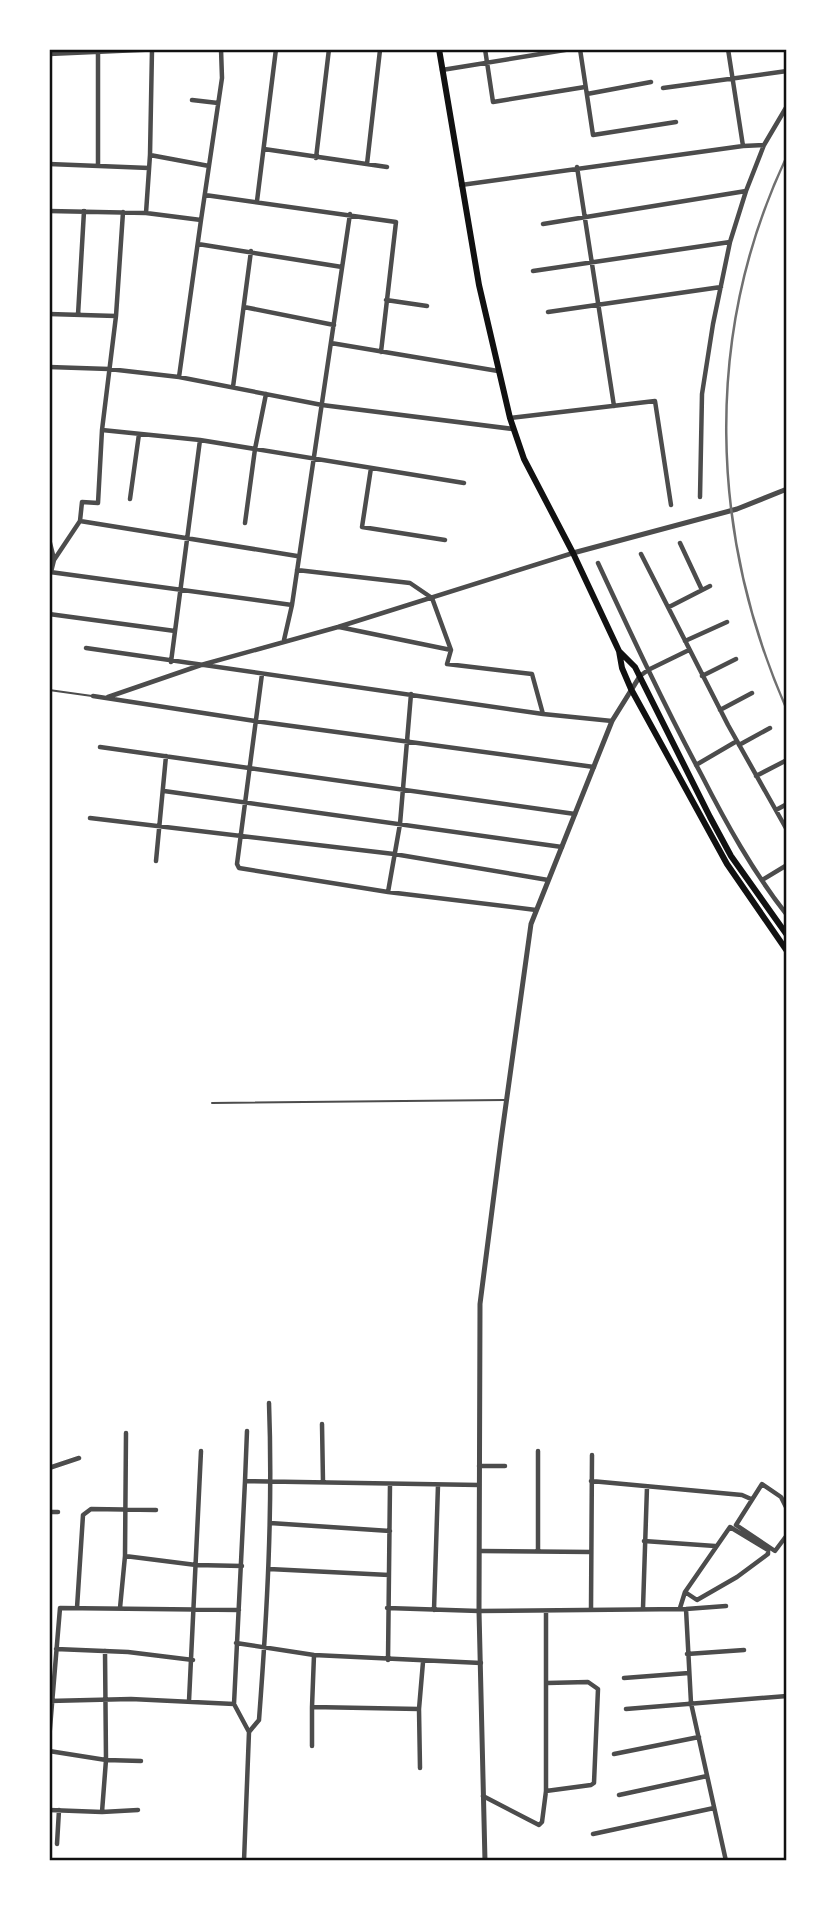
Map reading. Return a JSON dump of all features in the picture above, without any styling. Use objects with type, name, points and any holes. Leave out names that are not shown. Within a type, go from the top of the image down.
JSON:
[{"type":"main road","points":[[439,49],[460,185],[498,371],[524,459],[573,553],[619,651],[622,668],[631,689],[727,864],[787,951]]},
{"type":"main road","points":[[619,651],[631,661],[640,676],[731,856],[787,934]]},
{"type":"street","points":[[49,70],[49,54],[162,49]]},
{"type":"street","points":[[179,377],[222,78],[221,49]]},
{"type":"street","points":[[257,201],[276,49]]},
{"type":"street","points":[[316,158],[329,49]]},
{"type":"street","points":[[485,49],[493,102],[585,87]]},
{"type":"street","points":[[442,70],[571,49]]},
{"type":"street","points":[[580,49],[593,135],[676,122]]},
{"type":"street","points":[[728,49],[743,146]]},
{"type":"street","points":[[146,213],[152,50]]},
{"type":"street","points":[[368,164],[380,50]]},
{"type":"street","points":[[98,52],[98,164]]},
{"type":"street","points":[[663,88],[787,71]]},
{"type":"street","points":[[587,94],[651,82]]},
{"type":"street","points":[[192,100],[218,103]]},
{"type":"street","points":[[701,497],[702,394],[730,242],[764,145],[787,106]]},
{"type":"street","points":[[460,185],[577,167],[764,145]]},
{"type":"street","points":[[264,149],[387,167]]},
{"type":"street","points":[[150,155],[209,166]]},
{"type":"street","points":[[49,164],[149,168]]},
{"type":"street","points":[[577,167],[614,406]]},
{"type":"street","points":[[543,224],[746,191]]},
{"type":"street","points":[[205,195],[396,222],[381,352]]},
{"type":"street","points":[[49,211],[146,213],[201,220]]},
{"type":"street","points":[[78,315],[84,211]]},
{"type":"street","points":[[123,212],[116,316],[102,430],[98,503],[82,502],[80,521],[54,560],[50,572],[292,605]]},
{"type":"street","points":[[284,640],[292,605],[350,214]]},
{"type":"street","points":[[533,271],[730,242]]},
{"type":"street","points":[[198,244],[342,267]]},
{"type":"street","points":[[233,387],[251,251]]},
{"type":"street","points":[[548,312],[721,287]]},
{"type":"street","points":[[386,300],[427,306]]},
{"type":"street","points":[[244,307],[334,325]]},
{"type":"street","points":[[49,314],[116,316]]},
{"type":"street","points":[[331,343],[498,371]]},
{"type":"street","points":[[49,367],[109,369],[179,377],[322,405],[513,429]]},
{"type":"street","points":[[245,523],[266,394]]},
{"type":"street","points":[[510,418],[655,401],[671,505]]},
{"type":"street","points":[[102,430],[200,440],[464,483]]},
{"type":"street","points":[[130,499],[139,434]]},
{"type":"street","points":[[171,662],[200,440]]},
{"type":"street","points":[[371,468],[362,527],[445,540]]},
{"type":"street","points":[[107,697],[201,664],[432,598],[573,553],[737,509],[787,489]]},
{"type":"street","points":[[80,521],[298,556]]},
{"type":"street","points":[[49,539],[54,560]]},
{"type":"street","points":[[680,543],[702,590]]},
{"type":"street","points":[[641,554],[702,676],[787,830]]},
{"type":"street","points":[[598,563],[648,670],[721,812],[762,880],[787,915]]},
{"type":"street","points":[[297,570],[410,583],[432,598],[451,650],[447,664],[532,674],[543,714]]},
{"type":"street","points":[[669,607],[710,586]]},
{"type":"street","points":[[49,614],[175,631]]},
{"type":"street","points":[[685,641],[727,622]]},
{"type":"street","points":[[338,626],[451,650]]},
{"type":"street","points":[[86,648],[543,714],[612,721]]},
{"type":"street","points":[[485,1861],[479,1611],[480,1304],[531,924],[612,721],[640,676],[689,650]]},
{"type":"street","points":[[702,676],[736,659]]},
{"type":"street","points":[[262,674],[237,864],[239,868],[388,892],[537,911]]},
{"type":"street","points":[[720,710],[752,693]]},
{"type":"street","points":[[388,892],[400,824],[411,694]]},
{"type":"street","points":[[93,696],[594,767]]},
{"type":"street","points":[[696,765],[770,728]]},
{"type":"street","points":[[100,747],[575,814]]},
{"type":"street","points":[[156,861],[166,756]]},
{"type":"street","points":[[756,776],[785,761]]},
{"type":"street","points":[[164,791],[562,847]]},
{"type":"street","points":[[776,810],[787,804]]},
{"type":"street","points":[[90,818],[394,853],[548,880]]},
{"type":"street","points":[[762,880],[787,865]]},
{"type":"street","points":[[249,1732],[259,1720],[269,1569],[272,1480],[269,1403]]},
{"type":"street","points":[[322,1424],[323,1482]]},
{"type":"street","points":[[244,1861],[249,1732],[234,1704],[247,1431]]},
{"type":"street","points":[[120,1608],[125,1556],[126,1433]]},
{"type":"street","points":[[189,1701],[201,1451]]},
{"type":"street","points":[[538,1451],[538,1550]]},
{"type":"street","points":[[591,1610],[592,1455]]},
{"type":"street","points":[[49,1468],[79,1458]]},
{"type":"street","points":[[479,1466],[505,1466]]},
{"type":"street","points":[[246,1480],[479,1485]]},
{"type":"street","points":[[592,1480],[742,1495],[751,1499]]},
{"type":"street","points":[[787,1509],[781,1497],[762,1483],[736,1525],[775,1551],[787,1535]]},
{"type":"street","points":[[388,1660],[390,1484]]},
{"type":"street","points":[[434,1610],[438,1485]]},
{"type":"street","points":[[643,1608],[647,1487]]},
{"type":"street","points":[[77,1608],[83,1515],[91,1509],[156,1510]]},
{"type":"street","points":[[49,1512],[58,1512]]},
{"type":"street","points":[[270,1523],[390,1531]]},
{"type":"street","points":[[685,1592],[697,1600],[737,1577],[769,1552],[730,1527],[685,1592],[683,1609],[691,1703],[726,1861]]},
{"type":"street","points":[[644,1541],[715,1546]]},
{"type":"street","points":[[480,1551],[591,1552]]},
{"type":"street","points":[[125,1556],[196,1565],[242,1566]]},
{"type":"street","points":[[269,1569],[389,1575]]},
{"type":"street","points":[[387,1608],[546,1611],[726,1606]]},
{"type":"street","points":[[49,1740],[60,1608],[239,1609]]},
{"type":"street","points":[[482,1795],[539,1825],[542,1822],[546,1791],[546,1611]]},
{"type":"street","points":[[236,1643],[314,1655],[481,1663]]},
{"type":"street","points":[[56,1649],[193,1660]]},
{"type":"street","points":[[687,1654],[744,1650]]},
{"type":"street","points":[[103,1812],[106,1760],[105,1651]]},
{"type":"street","points":[[312,1746],[314,1655]]},
{"type":"street","points":[[420,1768],[419,1709],[423,1662]]},
{"type":"street","points":[[624,1678],[689,1673]]},
{"type":"street","points":[[546,1791],[591,1786],[594,1783],[598,1689],[588,1682],[547,1683]]},
{"type":"street","points":[[625,1709],[787,1696]]},
{"type":"street","points":[[51,1701],[105,1699],[234,1704]]},
{"type":"street","points":[[312,1707],[419,1709]]},
{"type":"street","points":[[614,1754],[699,1737]]},
{"type":"street","points":[[49,1751],[106,1760],[141,1760]]},
{"type":"street","points":[[619,1795],[708,1776]]},
{"type":"street","points":[[593,1834],[714,1808]]},
{"type":"street","points":[[49,1810],[138,1810]]},
{"type":"street","points":[[57,1844],[59,1810]]},
{"type":"lane","points":[[49,690],[93,696]]},
{"type":"lane","points":[[212,1103],[508,1100]]},
{"type":"railway","points":[[787,156],[760,223],[741,292],[730,362],[726,433],[731,504],[742,574],[761,643],[787,710]]}]
